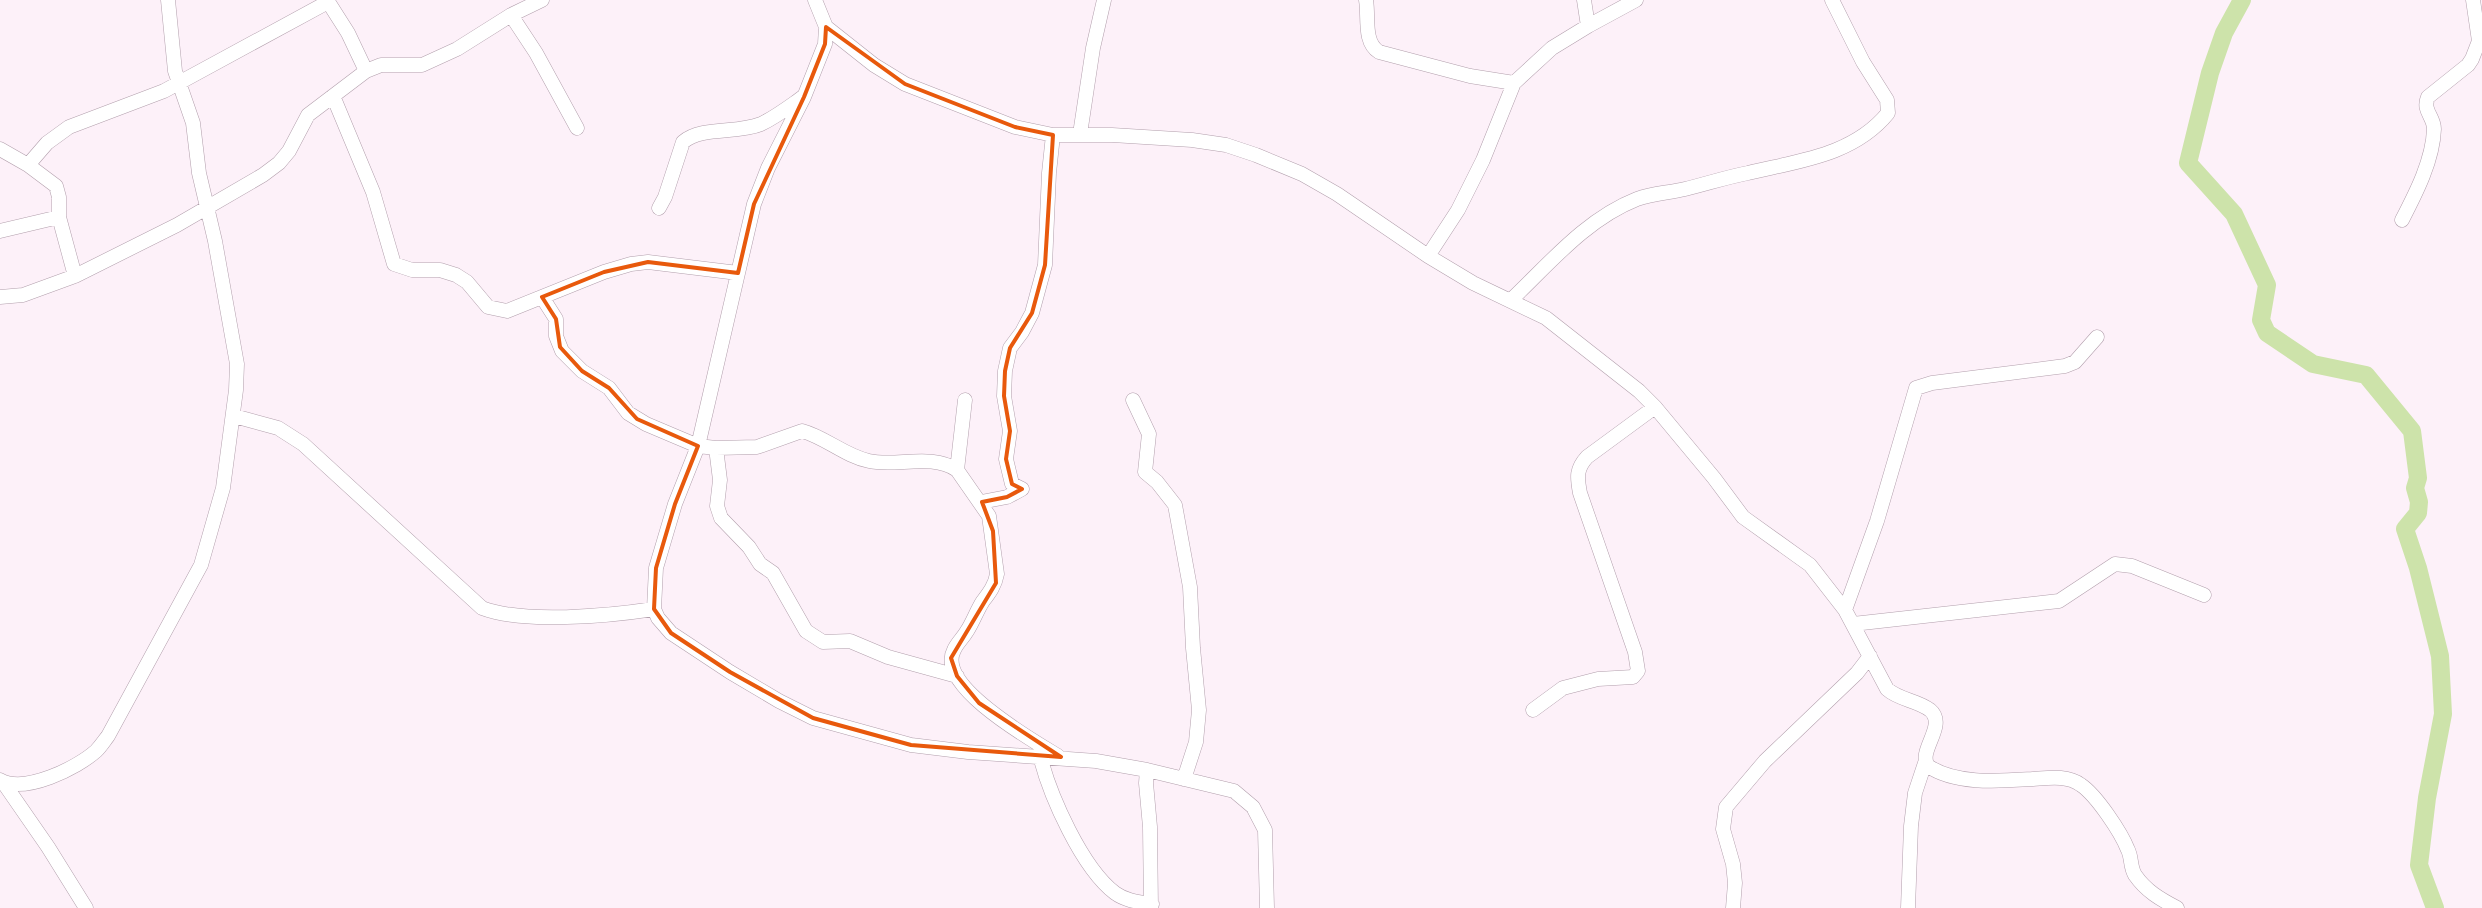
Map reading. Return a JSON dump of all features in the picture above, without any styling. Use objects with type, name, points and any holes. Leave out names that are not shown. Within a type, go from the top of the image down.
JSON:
[{"type":"street","points":[[2,781],[20,785],[35,782],[58,773],[83,760],[97,750],[108,736],[201,565],[223,488],[234,416],[236,364],[208,208],[199,172],[192,124],[178,82],[172,55],[168,0]]},
{"type":"street","points":[[0,297],[23,295],[74,276],[208,208],[279,163],[289,151],[308,115],[366,71],[381,65],[422,65],[457,49],[511,15],[542,0]]},
{"type":"street","points":[[815,0],[826,27],[825,44],[804,97],[768,168],[754,204],[698,446],[663,539],[656,568],[654,609],[658,618],[671,633],[730,672],[813,718],[911,745],[968,752],[1061,757],[1147,770],[1234,791],[1253,807],[1265,830],[1267,908]]},
{"type":"street","points":[[1080,134],[1092,48],[1104,0]]},
{"type":"street","points":[[1366,0],[1369,39],[1373,48],[1379,52],[1470,76],[1514,83]]},
{"type":"street","points":[[1584,0],[1588,26]]},
{"type":"street","points":[[1428,256],[1458,210],[1475,176],[1514,83],[1552,48],[1636,0]]},
{"type":"street","points":[[1510,300],[1572,241],[1594,224],[1636,199],[1655,193],[1685,189],[1718,179],[1813,159],[1843,147],[1874,128],[1888,113],[1887,100],[1863,62],[1832,0]]},
{"type":"street","points":[[2402,220],[2419,188],[2427,162],[2434,128],[2426,110],[2425,104],[2428,97],[2468,65],[2479,41],[2473,0]]},
{"type":"street","points":[[28,165],[46,142],[69,127],[143,100],[328,1],[348,34],[366,71]]},
{"type":"street","points":[[511,15],[536,53],[577,128]]},
{"type":"street","points":[[826,27],[874,65],[905,84],[1015,127],[1053,135],[1080,134],[1192,140],[1226,145],[1302,174],[1337,194],[1428,256],[1473,283],[1546,318],[1639,391],[1655,407],[1714,478],[1737,512],[1810,565],[1845,610],[1884,684],[1893,694],[1930,710],[1934,716],[1936,722],[1926,763],[1915,793],[1911,826],[1908,908]]},
{"type":"street","points":[[333,96],[376,201],[394,264],[412,270],[440,270],[456,275],[467,282],[488,307],[497,310],[514,309],[604,272],[648,262],[738,273]]},
{"type":"street","points":[[659,208],[665,197],[683,142],[688,138],[695,134],[730,131],[760,124],[804,97]]},
{"type":"street","points":[[981,502],[1007,497],[1022,489],[1012,484],[1006,459],[1010,431],[1004,396],[1005,371],[1010,348],[1022,332],[1032,313],[1045,265],[1048,173],[1053,135]]},
{"type":"street","points":[[0,149],[28,165],[56,186],[59,197],[59,217],[74,276]]},
{"type":"street","points":[[0,231],[59,217]]},
{"type":"street","points":[[542,297],[556,319],[556,336],[560,347],[582,371],[609,388],[628,413],[637,419],[698,446],[716,448],[757,447],[790,433],[802,431],[867,461],[884,464],[910,461],[949,466],[957,470],[989,516],[993,531],[997,574],[996,582],[953,651],[952,665],[957,676],[979,703],[996,717],[1061,757]]},
{"type":"street","points":[[1845,610],[1877,521],[1916,388],[1932,384],[2065,366],[2075,362],[2097,337]]},
{"type":"street","points":[[957,470],[965,400]]},
{"type":"street","points":[[1133,400],[1149,434],[1144,472],[1157,482],[1174,505],[1190,586],[1199,710],[1196,742],[1184,779]]},
{"type":"street","points":[[1533,710],[1564,688],[1598,679],[1633,677],[1638,671],[1635,652],[1580,493],[1576,476],[1578,466],[1587,457],[1655,407]]},
{"type":"street","points":[[234,416],[278,428],[303,444],[482,608],[502,614],[541,616],[600,616],[654,609]]},
{"type":"street","points":[[716,448],[720,480],[717,506],[721,518],[748,547],[760,564],[773,573],[806,630],[823,642],[850,641],[888,657],[957,676]]},
{"type":"street","points":[[1853,624],[2059,601],[2115,564],[2132,566],[2204,595]]},
{"type":"street","points":[[1733,908],[1735,884],[1733,864],[1723,829],[1723,816],[1726,807],[1765,761],[1857,673],[1870,656]]},
{"type":"street","points":[[1040,756],[1051,795],[1083,854],[1099,877],[1116,893],[1132,901],[1152,906],[1147,770]]},
{"type":"street","points":[[1926,763],[1936,771],[1949,777],[1999,780],[2058,777],[2070,779],[2082,785],[2097,802],[2125,844],[2136,877],[2148,891],[2177,908]]},
{"type":"street","points":[[2,781],[48,847],[86,908]]},
{"type":"highlighted area","points":[[826,27],[905,84],[1015,127],[1053,135],[1045,265],[1032,313],[1010,348],[1005,371],[1004,396],[1010,431],[1006,459],[1012,484],[1022,489],[1007,497],[982,502],[993,531],[996,583],[951,658],[957,676],[979,703],[1061,757],[911,745],[813,718],[730,672],[671,633],[654,609],[656,568],[675,504],[698,446],[637,419],[609,388],[582,371],[560,347],[556,319],[542,297],[604,272],[648,262],[738,273],[754,204],[804,97],[825,44]]},
{"type":"waterway","points":[[2242,0],[2224,33],[2210,73],[2188,163],[2234,214],[2267,285],[2261,320],[2267,333],[2313,364],[2366,375],[2412,431],[2418,478],[2415,488],[2419,502],[2418,513],[2405,529],[2418,568],[2440,656],[2443,714],[2427,798],[2419,865],[2435,908]]}]
